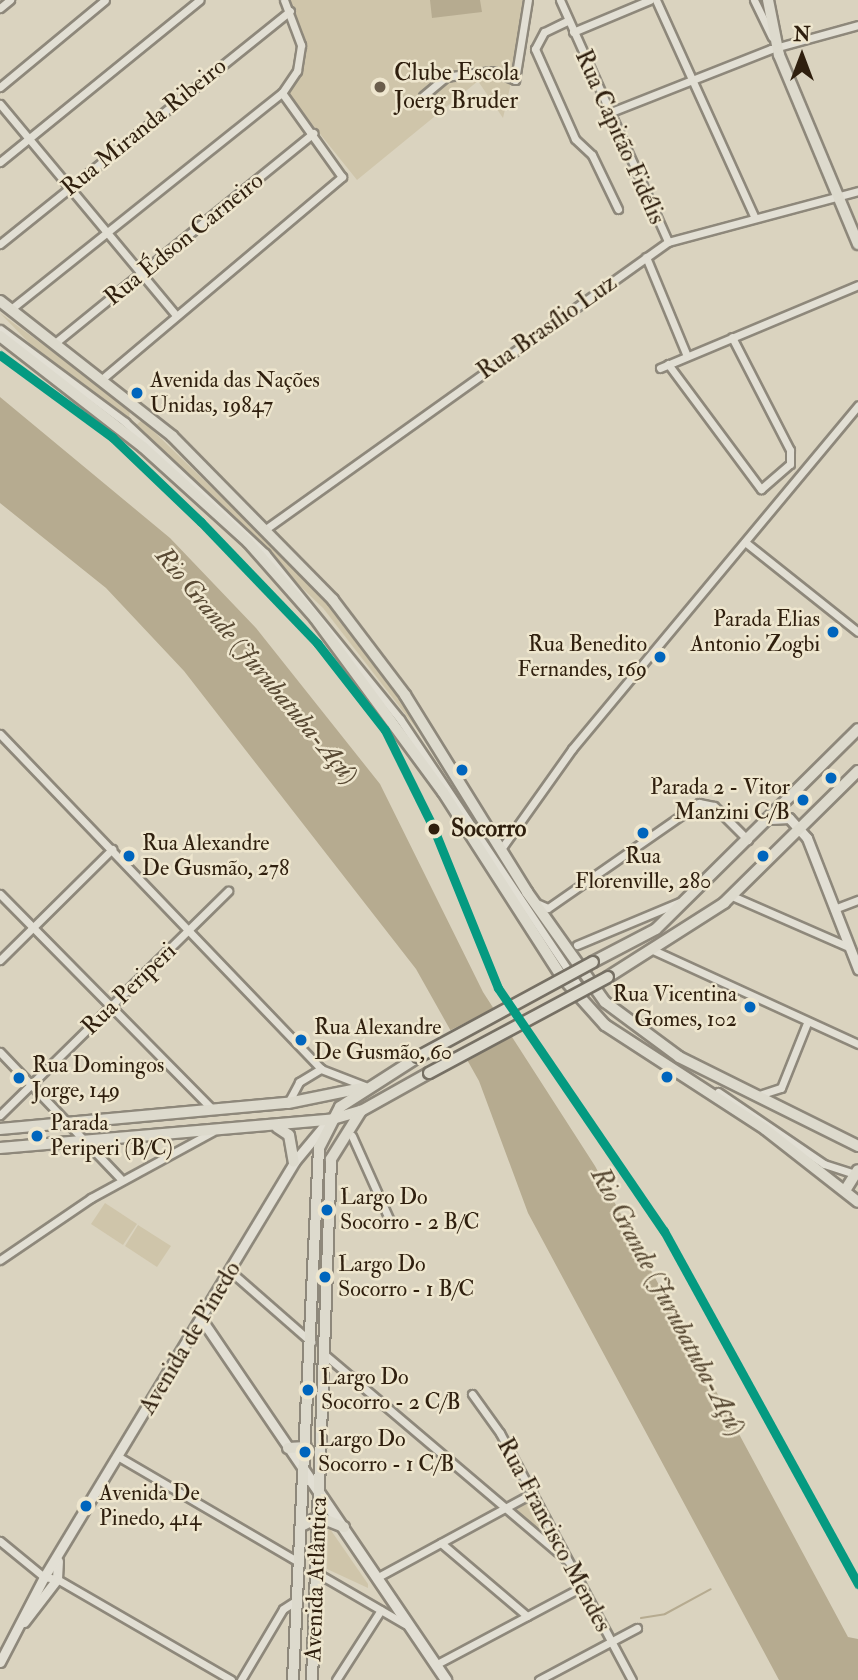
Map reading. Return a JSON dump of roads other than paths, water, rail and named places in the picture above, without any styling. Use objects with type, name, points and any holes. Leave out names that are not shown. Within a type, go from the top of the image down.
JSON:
[{"type":"main road","points":[[768,0],[775,43],[858,244]]},
{"type":"main road","points":[[0,301],[102,379],[267,528],[374,650],[534,902],[605,1002],[659,1045],[858,1146]]},
{"type":"main road","points":[[0,336],[143,447],[248,542],[315,618],[436,782],[561,976],[605,1025],[846,1189],[858,1202]]},
{"type":"main road","points":[[0,1129],[288,1103],[365,1087],[656,929],[771,819],[858,729]]},
{"type":"main road","points":[[0,1148],[222,1127],[271,1126],[329,1120],[361,1111],[608,977],[732,896],[802,830],[858,771]]},
{"type":"main road","name":"Avenida Atlântica","points":[[293,1680],[311,1342],[317,1158],[329,1120],[365,1087]]},
{"type":"main road","points":[[333,1149],[361,1111]]},
{"type":"main road","points":[[271,1126],[289,1135],[294,1163]]},
{"type":"main road","name":"Avenida Atlântica","points":[[313,1679],[323,1353],[333,1149]]},
{"type":"main road","points":[[846,1189],[854,1172]]},
{"type":"main road","points":[[846,1189],[858,1193]]},
{"type":"main road","points":[[288,1448],[306,1447]]},
{"type":"main road","points":[[304,1470],[446,1680]]},
{"type":"main road","points":[[301,1526],[319,1517],[344,1527]]},
{"type":"street","points":[[0,8],[10,0]]},
{"type":"street","points":[[0,87],[105,0]]},
{"type":"street","points":[[0,162],[199,0]]},
{"type":"street","points":[[11,309],[282,93],[297,71],[300,45],[284,0]]},
{"type":"street","points":[[423,96],[446,77],[493,71],[514,80],[528,0]]},
{"type":"street","name":"Rua Capitão Fidélis","points":[[560,0],[606,114],[668,242]]},
{"type":"street","points":[[573,32],[650,0]]},
{"type":"street","points":[[656,0],[755,218]]},
{"type":"street","points":[[754,0],[775,43]]},
{"type":"street","name":"Rua Miranda Ribeiro","points":[[0,244],[290,11]]},
{"type":"street","points":[[567,21],[544,32],[535,49],[575,139],[592,155],[618,209]]},
{"type":"street","points":[[606,114],[775,43],[858,25]]},
{"type":"street","points":[[102,379],[340,180],[341,168],[282,93]]},
{"type":"street","points":[[0,104],[177,315]]},
{"type":"street","name":"Rua Édson Carneiro","points":[[55,343],[313,133]]},
{"type":"street","name":"Rua Brasílio Luz","points":[[267,528],[668,242],[858,191]]},
{"type":"street","points":[[646,257],[687,356]]},
{"type":"street","points":[[732,337],[791,456],[782,473],[755,488],[664,366],[732,337],[858,285]]},
{"type":"street","points":[[0,329],[139,434],[273,561],[400,719],[561,964],[611,1025],[824,1164],[854,1172]]},
{"type":"street","points":[[501,849],[572,749],[858,406]]},
{"type":"street","points":[[745,542],[858,632]]},
{"type":"street","points":[[0,734],[321,1069],[365,1087]]},
{"type":"street","points":[[534,902],[548,908],[692,805],[714,806],[748,840]]},
{"type":"street","points":[[771,819],[789,818],[802,830],[857,966]]},
{"type":"street","points":[[0,960],[112,849]]},
{"type":"street","name":"Rua Periperi","points":[[0,1115],[229,891]]},
{"type":"street","points":[[0,894],[211,1108]]},
{"type":"street","points":[[732,896],[849,947]]},
{"type":"street","points":[[577,944],[686,900]]},
{"type":"street","points":[[834,909],[858,900]]},
{"type":"street","points":[[642,916],[656,929]]},
{"type":"street","points":[[653,950],[807,1023],[858,1044]]},
{"type":"street","points":[[759,1096],[781,1088],[807,1023]]},
{"type":"street","points":[[0,1052],[122,1180]]},
{"type":"street","points":[[288,1103],[299,1082],[321,1069]]},
{"type":"street","points":[[333,1149],[352,1136],[361,1111]]},
{"type":"street","name":"Avenida de Pinedo","points":[[1,1657],[22,1623],[44,1577],[58,1561],[294,1163],[329,1120]]},
{"type":"street","points":[[0,1260],[122,1180],[222,1127]]},
{"type":"street","points":[[352,1136],[391,1223]]},
{"type":"street","points":[[230,1271],[311,1342]]},
{"type":"street","points":[[202,1320],[304,1470]]},
{"type":"street","points":[[323,1353],[567,1560]]},
{"type":"street","name":"Rua Francisco Mendes","points":[[472,1394],[533,1493],[632,1680]]},
{"type":"street","points":[[120,1457],[299,1562]]},
{"type":"street","points":[[378,1577],[533,1493]]},
{"type":"street","points":[[0,1541],[44,1577],[57,1579],[231,1680]]},
{"type":"street","points":[[441,1543],[527,1616]]},
{"type":"street","name":"Avenida de Pinedo","points":[[22,1623],[57,1579],[58,1561]]},
{"type":"street","points":[[317,1573],[416,1633]]},
{"type":"street","points":[[437,1664],[582,1587]]},
{"type":"street","points":[[241,1680],[283,1609],[297,1600]]},
{"type":"street","points":[[336,1680],[381,1610]]},
{"type":"street","points":[[539,1680],[637,1628]]},
{"type":"water","points":[[430,0],[480,0],[482,12],[432,18]]},
{"type":"water","name":"Rio Grande (Jurubatuba-Açú)","points":[[0,397],[170,538],[256,628],[380,784],[483,992],[595,1166],[848,1637],[858,1639],[858,1680],[779,1680],[528,1213],[479,1081],[416,969],[184,671],[106,588],[0,503]]},
{"type":"waterway","points":[[641,1618],[665,1614],[711,1589]]},
{"type":"place","name":"Clube Escola Joerg Bruder","points":[[380,87]]},
{"type":"place","name":"Avenida das Nações Unidas, 19847","points":[[137,393]]},
{"type":"place","name":"Parada Elias Antonio Zogbi","points":[[833,632]]},
{"type":"place","name":"Rua Benedito Fernandes, 169","points":[[660,657]]},
{"type":"place","name":"Parada 2 - Vitor Manzini C/B","points":[[803,800]]},
{"type":"place","name":"Socorro","points":[[434,829]]},
{"type":"place","name":"Rua Florenville, 280","points":[[643,833]]},
{"type":"place","name":"Rua Alexandre De Gusmão, 278","points":[[129,856]]},
{"type":"place","name":"Rua Vicentina Gomes, 102","points":[[750,1007]]},
{"type":"place","name":"Rua Alexandre De Gusmão, 60","points":[[301,1040]]},
{"type":"place","name":"Rua Domingos Jorge, 149","points":[[19,1078]]},
{"type":"place","name":"Parada Periperi (B/C)","points":[[37,1136]]},
{"type":"place","name":"Largo Do Socorro - 2 B/C","points":[[327,1210]]},
{"type":"place","name":"Largo Do Socorro - 1 B/C","points":[[325,1277]]},
{"type":"place","name":"Largo Do Socorro - 2 C/B","points":[[308,1390]]},
{"type":"place","name":"Largo Do Socorro - 1 C/B","points":[[305,1452]]},
{"type":"place","name":"Avenida De Pinedo, 414","points":[[86,1506]]}]
